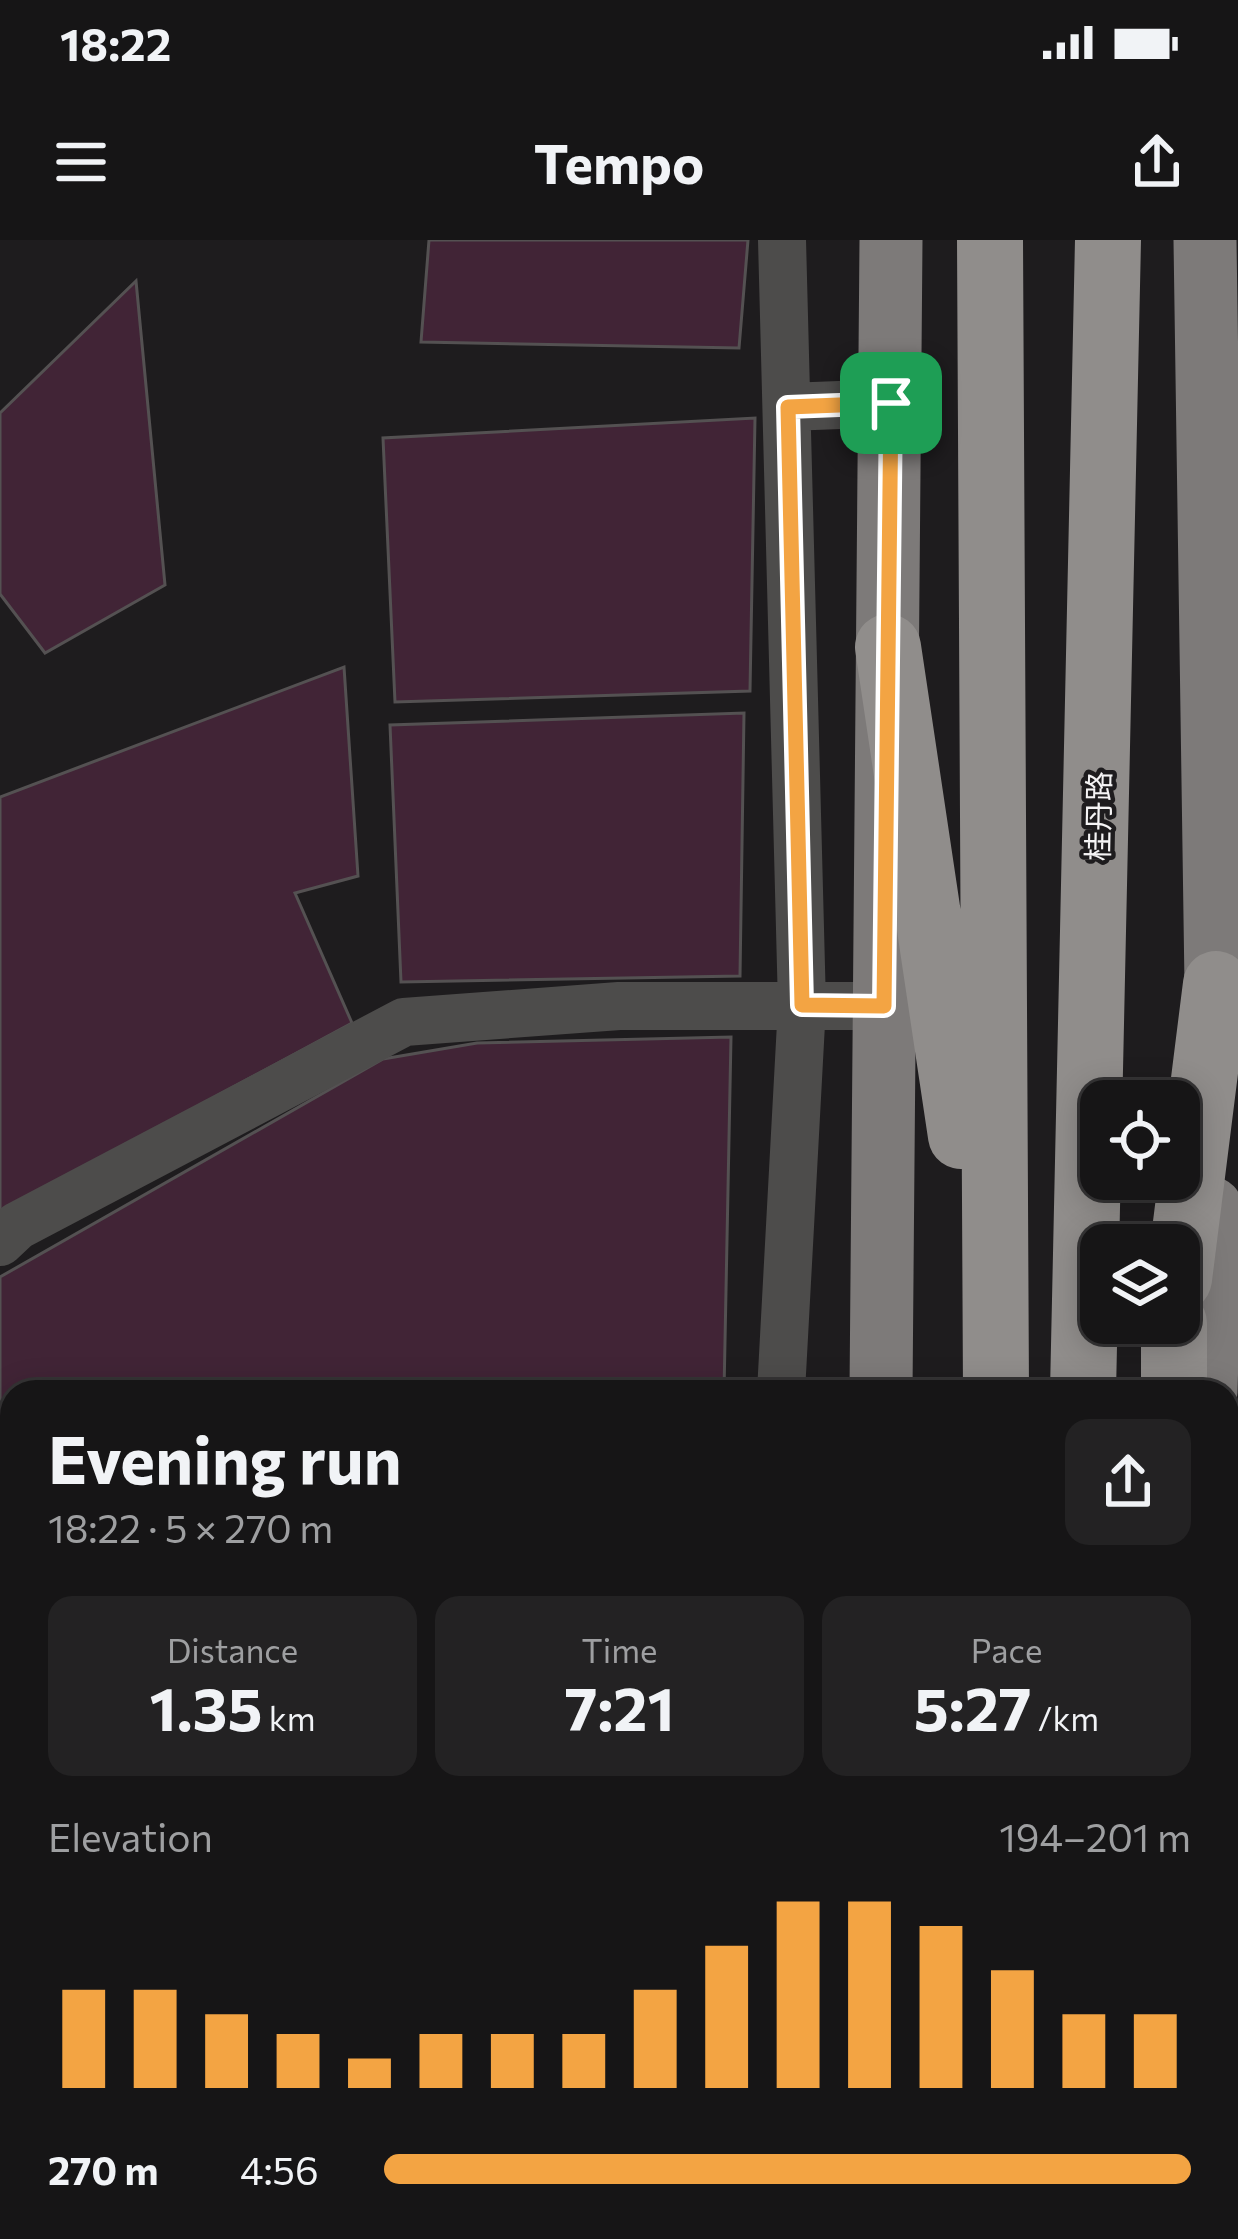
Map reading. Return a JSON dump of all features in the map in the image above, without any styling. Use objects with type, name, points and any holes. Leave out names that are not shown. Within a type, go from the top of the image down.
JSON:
[{"type":"highway","points":[[990,240],[996,1380]]},
{"type":"highway","name":"桂丹路","points":[[1083,1380],[1108,240]]},
{"type":"highway","points":[[888,647],[995,1380]]},
{"type":"highway","points":[[1189,1224],[1227,1012]]},
{"type":"highway","points":[[1174,1344],[1174,1380]]},
{"type":"main road","points":[[881,1380],[890,240]]},
{"type":"main road","points":[[1205,240],[1227,1012],[1207,1380]]},
{"type":"street","points":[[782,240],[802,1005],[782,1380]]},
{"type":"street","points":[[788,407],[891,403]]},
{"type":"street","points":[[0,1242],[17,1226],[404,1022],[619,1006],[884,1006]]},
{"type":"building","points":[[429,240],[748,240],[739,348],[421,342]]},
{"type":"building","points":[[136,281],[165,585],[45,653],[0,594],[0,413]]},
{"type":"building","points":[[755,418],[750,691],[395,702],[383,438]]},
{"type":"building","points":[[344,667],[358,876],[295,893],[352,1023],[0,1213],[0,797]]},
{"type":"building","points":[[744,713],[740,976],[401,982],[390,725]]},
{"type":"building","points":[[731,1037],[724,1380],[0,1380],[0,1277],[383,1059],[477,1043]]},
{"type":"route","points":[[891,403],[884,1006],[802,1005],[788,407],[891,403]]}]
